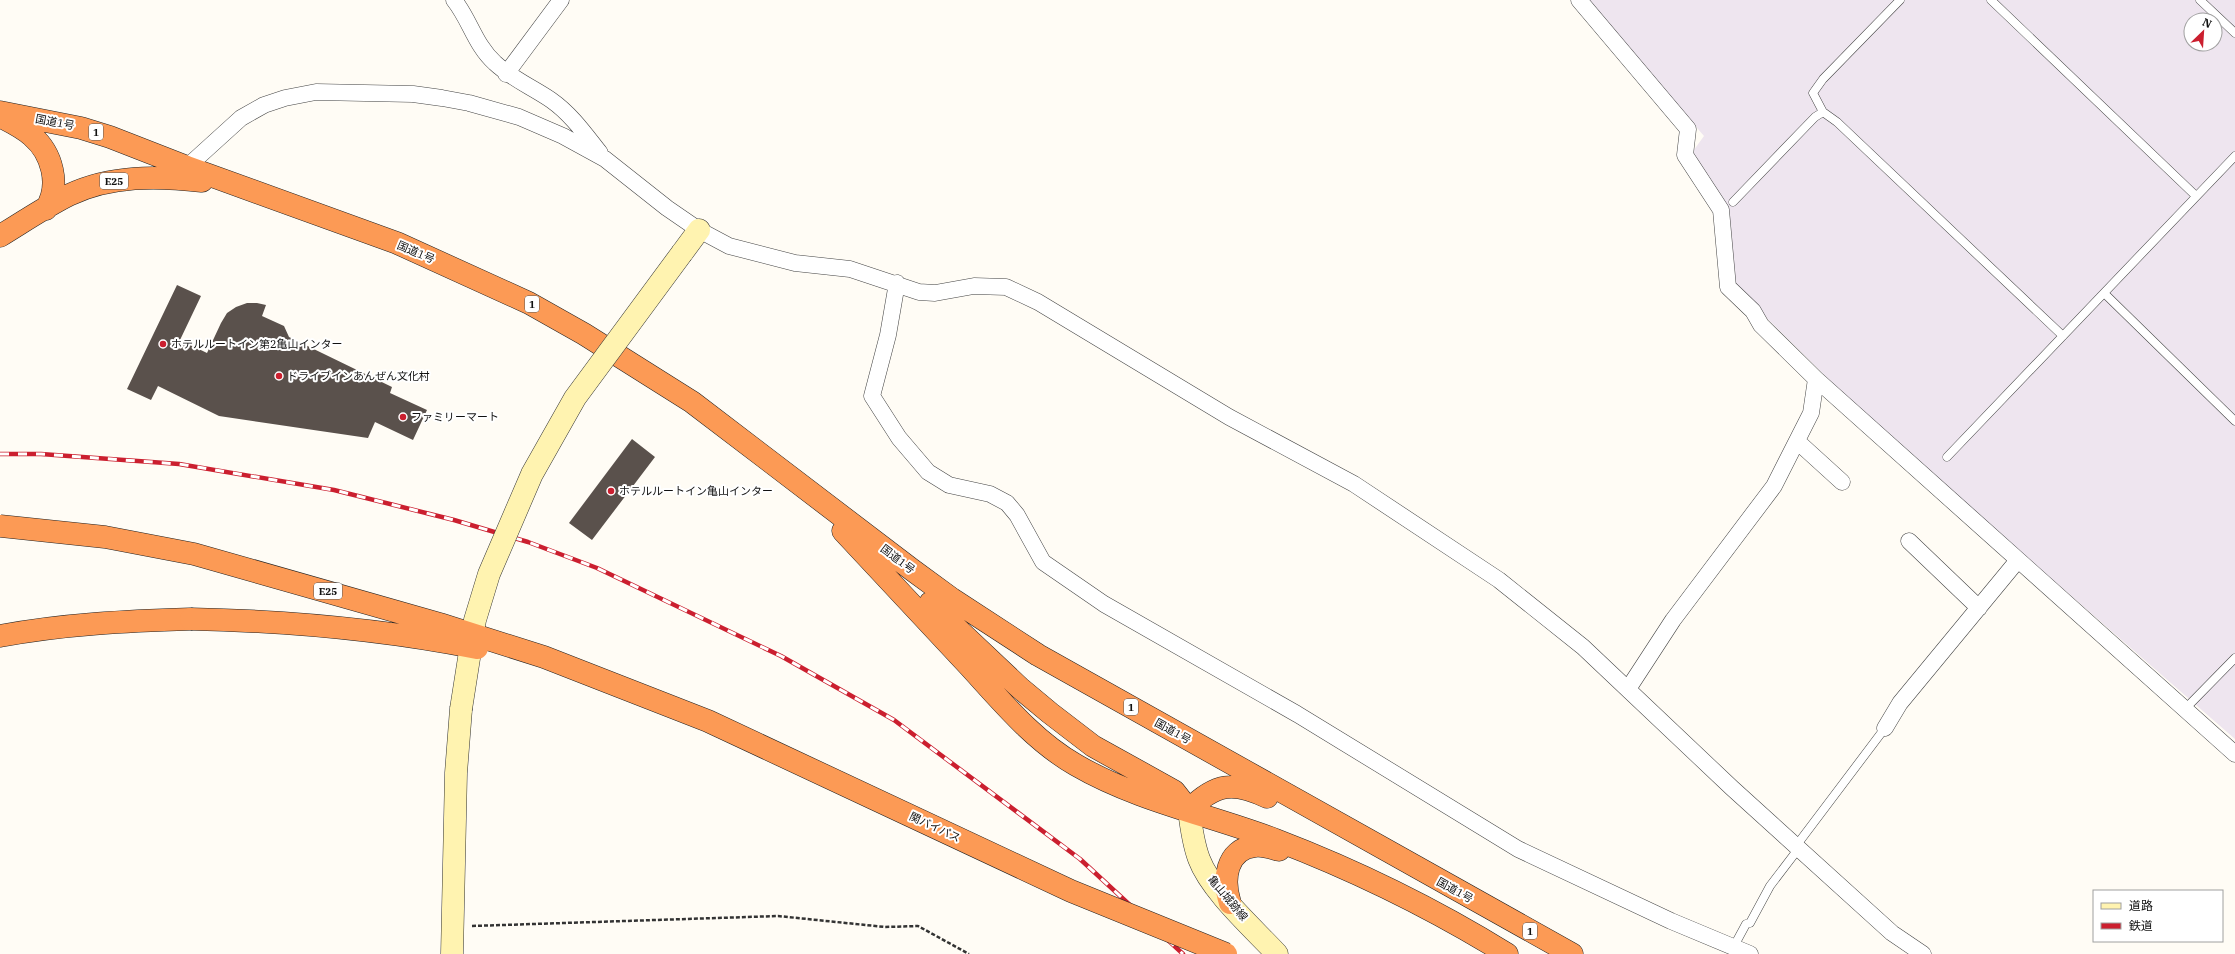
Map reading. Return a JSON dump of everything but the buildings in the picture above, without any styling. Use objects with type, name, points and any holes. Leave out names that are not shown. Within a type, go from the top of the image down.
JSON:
[{"type":"highway","points":[[0,102],[32,110],[110,137]]},
{"type":"highway","name":"国道1号","points":[[0,112],[82,128],[110,137],[187,167],[397,243],[529,303],[584,334],[692,402],[791,480],[952,599],[1038,655],[1572,954]]},
{"type":"highway","points":[[0,116],[33,136],[48,157],[52,169],[54,189],[51,202],[46,209]]},
{"type":"highway","name":"E25","points":[[0,236],[46,209],[85,189],[120,180],[167,178],[241,186]]},
{"type":"highway","name":"国道1号","points":[[791,480],[841,529],[1011,711],[1050,746],[1075,764],[1103,779],[1146,797],[1189,810],[1307,852],[1406,897],[1507,954]]},
{"type":"highway","name":"E25","points":[[0,526],[105,537],[222,562],[492,640],[646,696]]},
{"type":"highway","points":[[859,530],[906,580],[1020,688],[1093,746],[1174,791],[1189,810],[1203,797],[1220,789],[1234,786],[1247,788],[1488,908]]},
{"type":"highway","points":[[0,636],[43,628],[109,622],[191,619],[270,620],[347,627],[419,637],[488,650],[646,696]]},
{"type":"highway","name":"関バイパス","points":[[646,696],[708,721],[785,756],[1071,891],[1226,954]]},
{"type":"highway","points":[[1230,903],[1225,880],[1228,868],[1234,858],[1243,850],[1255,846],[1286,851],[1406,897]]},
{"type":"street","points":[[454,0],[465,15],[479,47],[506,74],[550,100],[572,118],[605,159]]},
{"type":"street","points":[[506,74],[561,0]]},
{"type":"street","points":[[1579,0],[1688,129],[1685,155],[1721,210],[1728,287],[1753,311],[1761,325],[1816,379],[2235,754]]},
{"type":"street","points":[[187,167],[240,118],[264,105],[285,98],[316,92],[413,94],[496,109],[539,125],[605,159],[699,230],[729,246],[763,256],[796,263],[850,269],[897,283],[919,292],[935,294],[974,286],[1006,286],[1038,302],[1229,417],[1354,484],[1499,580],[1583,647],[1732,788],[1892,933],[1922,954]]},
{"type":"street","points":[[452,954],[456,773],[461,709],[475,620],[489,574],[532,474],[575,398],[699,230]]},
{"type":"street","points":[[897,283],[888,335],[872,396],[899,438],[928,472],[949,485],[990,494],[1007,504],[1016,515],[1043,562],[1104,604],[1297,714],[1518,849],[1731,951],[1750,954]]},
{"type":"street","points":[[1628,689],[1673,620],[1774,486],[1789,454],[1798,442],[1811,412],[1816,379]]},
{"type":"street","points":[[1798,442],[1842,482]]},
{"type":"street","points":[[1909,541],[1979,608]]},
{"type":"street","points":[[1885,728],[1900,703],[2018,560]]},
{"type":"street","name":"亀山城跡線","points":[[1189,810],[1193,840],[1200,860],[1211,879],[1230,903],[1277,954]]},
{"type":"lane","points":[[1900,0],[1823,79],[1813,93],[1823,112],[1838,122],[2063,336]]},
{"type":"lane","points":[[1991,0],[2196,196]]},
{"type":"lane","points":[[2200,0],[2235,34]]},
{"type":"lane","points":[[1733,202],[1815,117],[1823,112]]},
{"type":"lane","points":[[1947,457],[2235,156]]},
{"type":"lane","points":[[2104,293],[2235,420]]},
{"type":"lane","points":[[2185,710],[2235,658]]},
{"type":"lane","points":[[1731,951],[1746,924],[1750,923],[1770,886],[1885,728]]},
{"type":"path","points":[[453,927],[778,916],[885,927],[918,926],[969,954]]},
{"type":"shaded area","points":[[1586,0],[2235,0],[2235,739],[1872,422],[1734,286],[1725,208],[1691,154],[1704,136]]},
{"type":"railway","points":[[0,454],[41,454],[179,464],[334,490],[454,520],[528,542],[597,568],[781,656],[894,720],[1080,859],[1183,954]]},
{"type":"place","name":"ホテルルートイン第2亀山インター","points":[[163,344]]},
{"type":"place","name":"ドライブインあんぜん文化村","points":[[279,376]]},
{"type":"place","name":"ファミリーマート","points":[[403,417]]},
{"type":"place","name":"ホテルルートイン亀山インター","points":[[611,491]]}]
